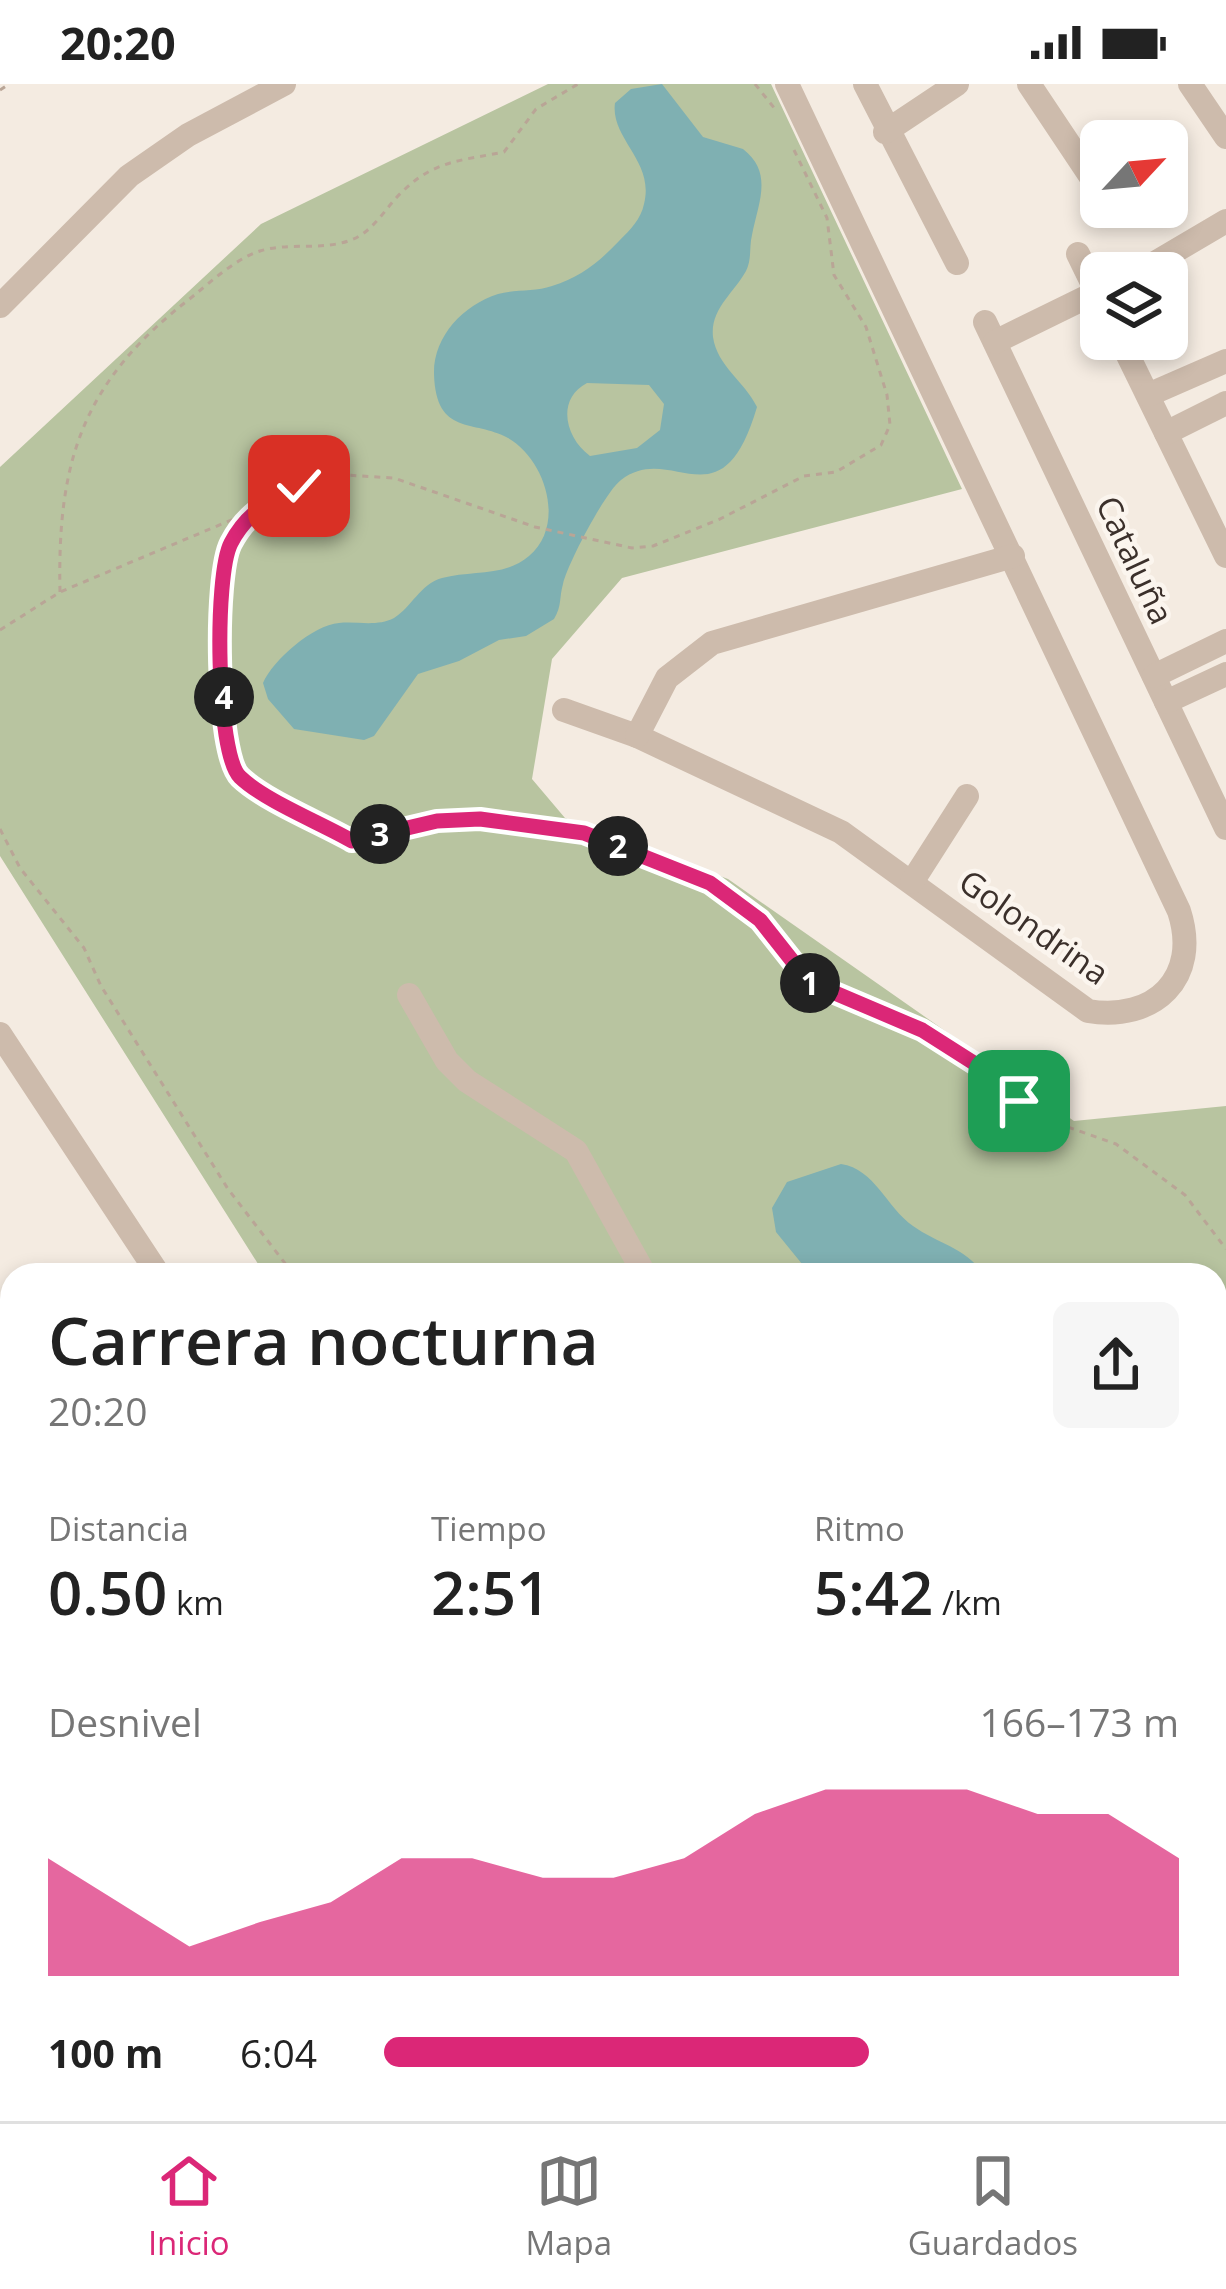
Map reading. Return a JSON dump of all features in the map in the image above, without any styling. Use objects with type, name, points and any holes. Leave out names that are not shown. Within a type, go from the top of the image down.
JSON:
[{"type":"street","points":[[0,306],[129,176],[188,134],[284,84]]},
{"type":"street","name":"Golondrina","points":[[564,710],[637,736],[841,832],[1088,1011],[1121,1016],[1141,1009],[1171,986],[1184,962],[1187,935],[1179,911],[787,84]]},
{"type":"street","points":[[865,84],[885,132],[958,262]]},
{"type":"street","points":[[885,132],[957,84]]},
{"type":"street","points":[[1029,84],[1080,160]]},
{"type":"street","points":[[1190,84],[1226,137]]},
{"type":"street","points":[[1174,252],[1226,221]]},
{"type":"street","points":[[1078,254],[1080,258]]},
{"type":"street","name":"Cataluña","points":[[1080,302],[990,332],[1226,827]]},
{"type":"street","points":[[1130,360],[1223,543]]},
{"type":"street","points":[[1148,395],[1226,362]]},
{"type":"street","points":[[1166,434],[1226,403]]},
{"type":"street","points":[[637,736],[667,677],[712,643],[1013,556]]},
{"type":"street","points":[[1154,676],[1226,641]]},
{"type":"street","points":[[1166,702],[1226,674]]},
{"type":"street","points":[[912,882],[967,796]]},
{"type":"street","points":[[409,994],[447,1061],[467,1081],[576,1151],[638,1263]]},
{"type":"street","points":[[0,1034],[151,1263]]},
{"type":"path","points":[[0,90],[10,84]]},
{"type":"path","points":[[60,592],[66,478],[98,391],[129,351],[169,314],[257,252],[347,242],[378,220],[404,189],[430,170],[465,156],[504,152],[536,109],[578,84]]},
{"type":"path","points":[[755,84],[781,115]]},
{"type":"path","points":[[0,630],[60,592],[328,474],[394,478],[600,545],[653,546],[804,476],[836,472],[881,445],[890,425],[887,394],[866,327],[835,275],[826,218],[791,138]]},
{"type":"path","points":[[250,512],[228,548],[217,608],[224,741],[240,778],[352,841],[437,821],[480,819],[584,833],[710,883],[760,920],[809,982],[922,1030],[988,1072],[1019,1101],[1065,1126],[1116,1144],[1185,1195],[1226,1249]]},
{"type":"path","points":[[0,829],[20,868],[84,948],[101,986],[228,1189],[285,1263]]},
{"type":"green space","points":[[548,84],[771,84],[962,489],[622,578],[552,659],[532,779],[565,818],[728,879],[1074,1121],[1226,1106],[1226,1263],[257,1263],[0,856],[0,467],[261,224]]},
{"type":"water","points":[[662,84],[703,137],[743,149],[758,168],[761,189],[748,267],[713,327],[720,357],[757,407],[743,444],[728,464],[712,473],[640,470],[621,480],[579,546],[554,619],[526,636],[499,640],[459,661],[418,674],[374,736],[364,740],[294,729],[268,699],[263,683],[295,645],[329,625],[387,621],[434,581],[509,567],[540,543],[549,511],[533,461],[508,438],[449,417],[436,394],[435,360],[452,324],[473,306],[498,294],[545,288],[572,278],[604,256],[635,224],[646,189],[615,116],[615,103],[631,89]],"holes":[[[587,383],[649,385],[664,404],[660,430],[637,448],[590,456],[581,448],[568,419],[577,390]]]},
{"type":"water","points":[[841,1164],[853,1167],[904,1218],[974,1263],[801,1263],[776,1232],[772,1208],[787,1182]]},
{"type":"route","points":[[299,486],[250,512],[228,548],[217,608],[224,741],[240,778],[352,841],[437,821],[480,819],[584,833],[710,883],[760,920],[794,969],[809,982],[862,1009],[922,1030],[988,1072],[1019,1101]]}]
